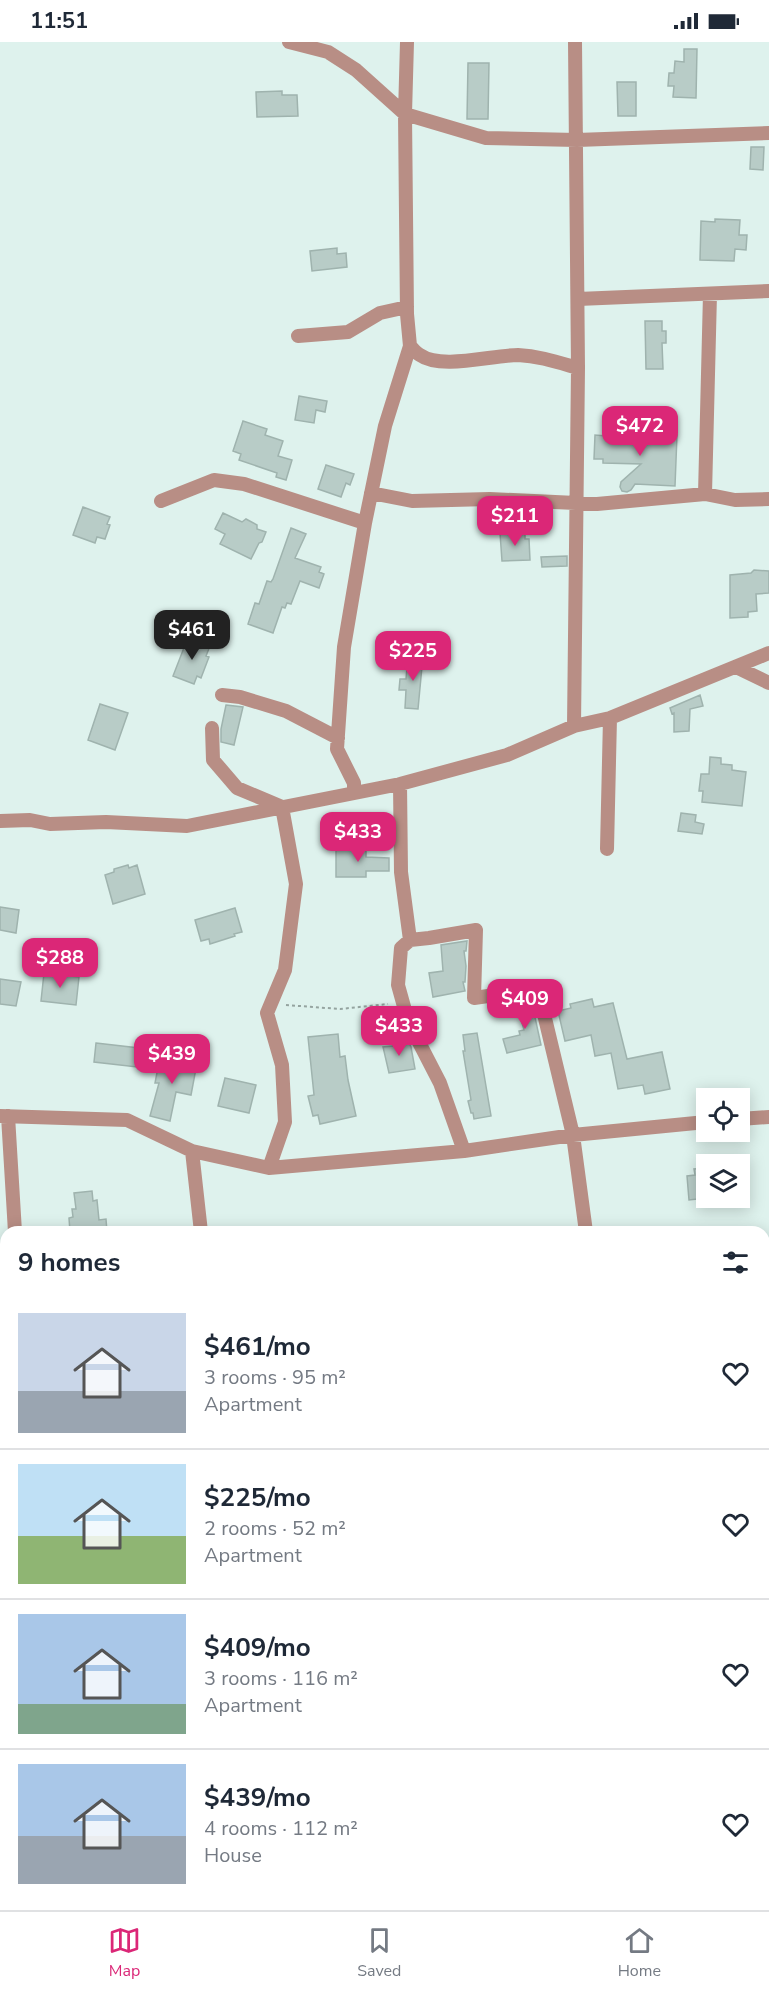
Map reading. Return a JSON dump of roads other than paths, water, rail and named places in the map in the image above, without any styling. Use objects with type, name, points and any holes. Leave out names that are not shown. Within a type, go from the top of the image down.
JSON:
[{"type":"street","points":[[289,42],[328,52],[357,70],[405,114],[486,138],[577,140],[769,133]]},
{"type":"street","points":[[354,792],[354,783],[337,748],[344,647],[365,523],[385,426],[410,346],[407,307],[405,114],[407,42]]},
{"type":"street","points":[[574,726],[578,368],[575,42]]},
{"type":"street","points":[[578,299],[769,291]]},
{"type":"street","points":[[705,494],[710,294]]},
{"type":"street","points":[[298,336],[348,332],[380,313],[407,307]]},
{"type":"street","points":[[410,346],[420,356],[430,360],[458,361],[515,355],[538,356],[578,368]]},
{"type":"street","points":[[161,501],[214,480],[244,484],[365,523]]},
{"type":"street","points":[[371,493],[412,501],[490,499],[597,504],[705,494],[735,500],[769,499]]},
{"type":"street","points":[[0,821],[30,820],[50,824],[106,822],[187,826],[400,784],[507,755],[574,726],[610,718],[769,653]]},
{"type":"street","points":[[736,667],[769,682]]},
{"type":"street","points":[[222,694],[286,711],[338,738]]},
{"type":"street","points":[[607,849],[610,718]]},
{"type":"street","points":[[212,728],[213,760],[237,788],[282,807]]},
{"type":"street","points":[[400,784],[401,872],[406,924],[410,940]]},
{"type":"street","points":[[269,1168],[285,1122],[282,1065],[267,1013],[285,970],[296,884],[282,807]]},
{"type":"street","points":[[464,1151],[440,1083],[408,1021],[398,985],[401,948],[410,940],[476,930],[474,998],[538,989],[573,1135],[585,1226]]},
{"type":"street","points":[[14,1226],[4,1116],[127,1120],[192,1151],[269,1168],[464,1151],[573,1135],[696,1123]]},
{"type":"street","points":[[750,1118],[769,1117]]},
{"type":"street","points":[[192,1151],[200,1226]]}]
